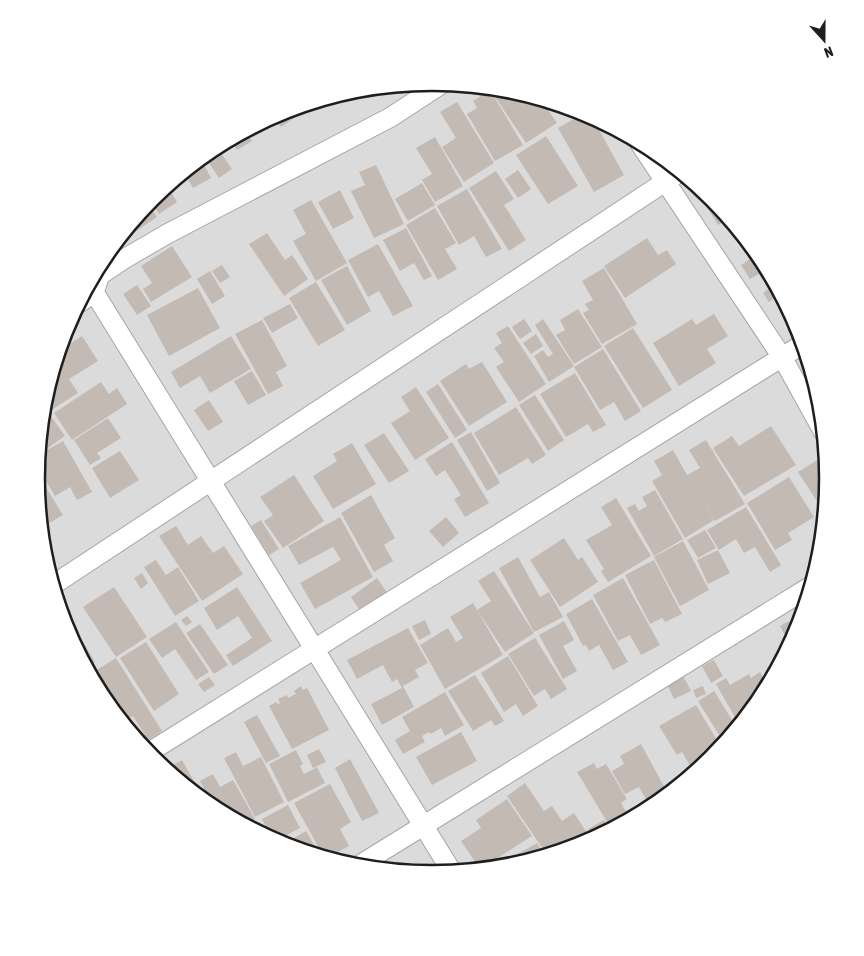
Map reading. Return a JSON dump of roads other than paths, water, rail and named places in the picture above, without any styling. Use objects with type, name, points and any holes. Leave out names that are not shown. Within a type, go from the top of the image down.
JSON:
[{"type":"street","points":[[104,272],[167,234],[391,117],[431,91]]},
{"type":"street","points":[[59,581],[672,176],[782,357],[814,415]]},
{"type":"street","points":[[90,297],[212,480],[447,864]]},
{"type":"street","points":[[155,749],[796,348]]},
{"type":"street","points":[[368,860],[801,592]]}]
